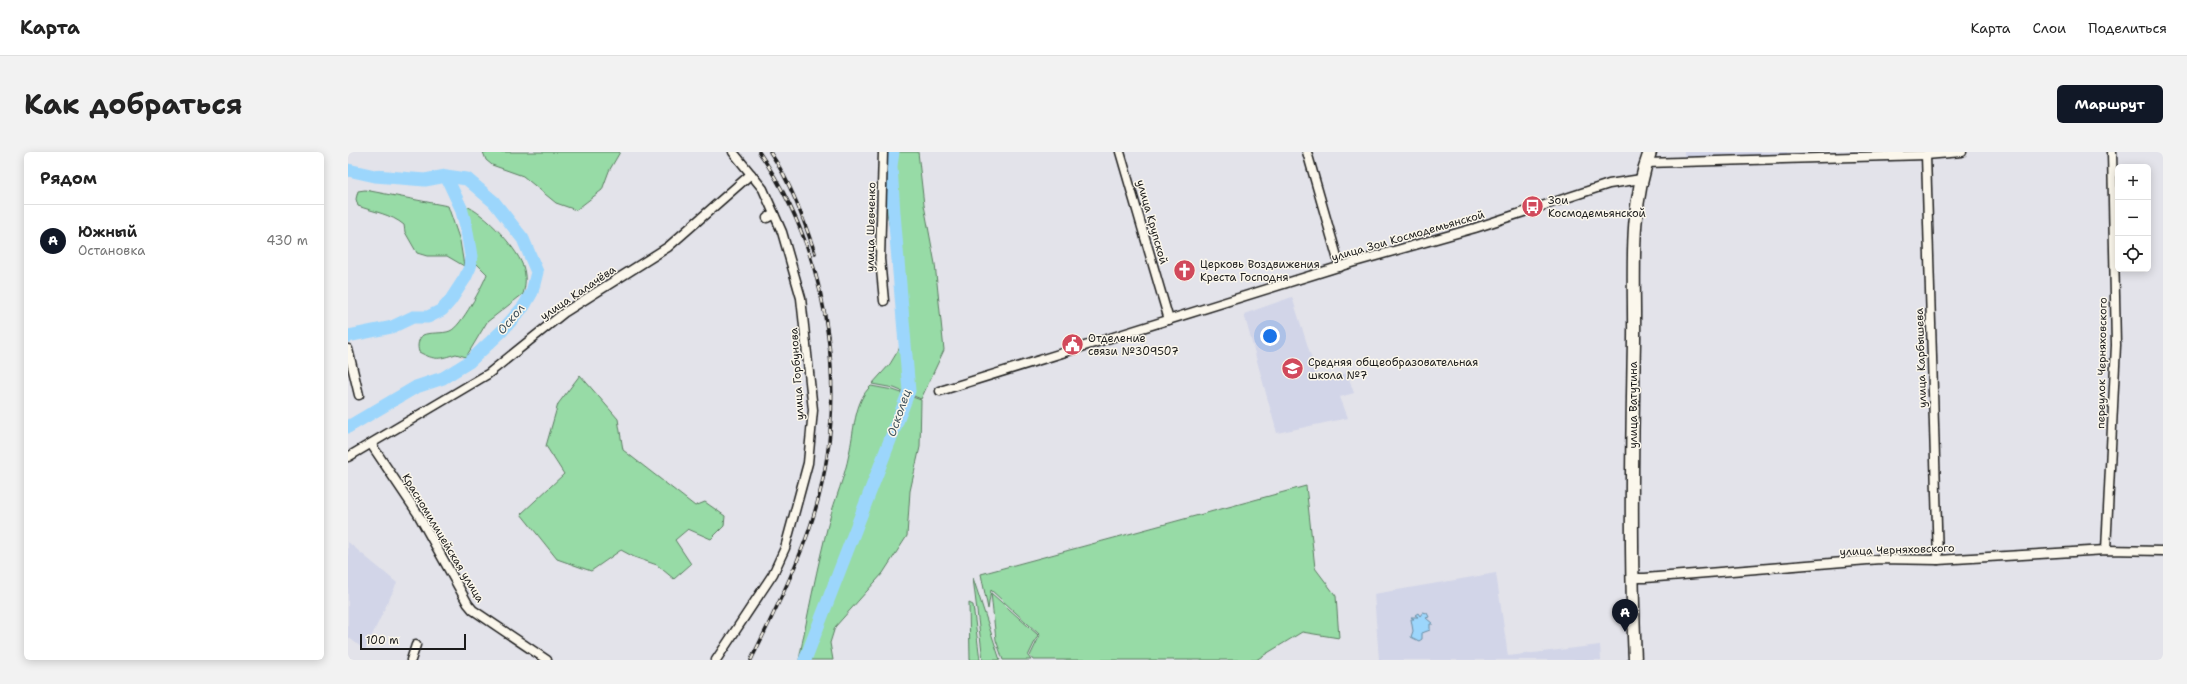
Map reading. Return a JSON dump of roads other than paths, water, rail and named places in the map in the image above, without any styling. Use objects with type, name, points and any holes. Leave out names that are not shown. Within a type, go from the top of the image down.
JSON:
[{"type":"main road","name":"улица Ватутина","points":[[1635,660],[1632,578],[1635,247],[1641,179],[1648,157]]},
{"type":"street","name":"улица Горбунова","points":[[716,660],[774,574],[790,531],[808,463],[813,410],[801,298],[782,232],[770,216],[763,189],[733,152]]},
{"type":"street","name":"улица Шевченко","points":[[883,152],[880,259],[884,301]]},
{"type":"street","name":"улица Крупской","points":[[1120,152],[1169,320]]},
{"type":"street","points":[[1307,152],[1340,267]]},
{"type":"street","points":[[1648,157],[1926,155],[1962,152]]},
{"type":"street","name":"переулок Черняховского","points":[[2106,550],[2116,345],[2112,152]]},
{"type":"street","name":"улица Карбышева","points":[[1926,155],[1938,560]]},
{"type":"street","name":"улица Калачёва","points":[[348,457],[488,374],[565,312],[668,247],[751,174]]},
{"type":"street","name":"улица Зои Космодемьянской","points":[[940,391],[1340,267],[1475,228],[1608,184],[1641,179]]},
{"type":"street","points":[[348,349],[359,396]]},
{"type":"street","name":"Красномилицейская улица","points":[[371,444],[418,514],[470,607],[547,660]]},
{"type":"street","name":"улица Черняховского","points":[[1632,578],[1880,559],[1938,560],[2106,550],[2163,551]]},
{"type":"street","points":[[411,660],[416,645]]},
{"type":"water","points":[[1423,612],[1427,613],[1429,617],[1426,618],[1433,624],[1430,624],[1430,630],[1422,633],[1422,639],[1419,641],[1411,637],[1413,631],[1411,619],[1414,619],[1411,617],[1418,617],[1415,615],[1418,613],[1420,616]]},
{"type":"waterway","name":"Осколец","points":[[805,660],[909,391],[894,213],[891,166],[893,152]]},
{"type":"waterway","name":"Оскол","points":[[348,170],[375,176],[425,180],[446,176],[467,179],[494,202],[523,239],[537,272],[532,292],[524,306],[502,331],[469,362],[443,378],[416,387],[348,427]]},
{"type":"waterway","points":[[348,336],[392,327],[413,317],[428,317],[442,310],[450,301],[465,278],[470,267],[471,256],[466,226],[461,208],[446,176]]},
{"type":"railway","points":[[751,660],[788,582],[808,533],[822,485],[829,436],[832,386],[828,336],[819,288],[804,240],[784,195],[759,152]]},
{"type":"railway","points":[[770,152],[790,188],[815,253]]},
{"type":"place","name":"Зои Космодемьянской","points":[[1532,206]]},
{"type":"place","name":"Церковь Воздвижения Креста Господня","points":[[1184,270]]},
{"type":"place","name":"Отделение связи №309507","points":[[1072,344]]},
{"type":"place","name":"Средняя общеобразовательная школа №7","points":[[1293,368]]},
{"type":"place","name":"Южный","points":[[1625,632]]}]
